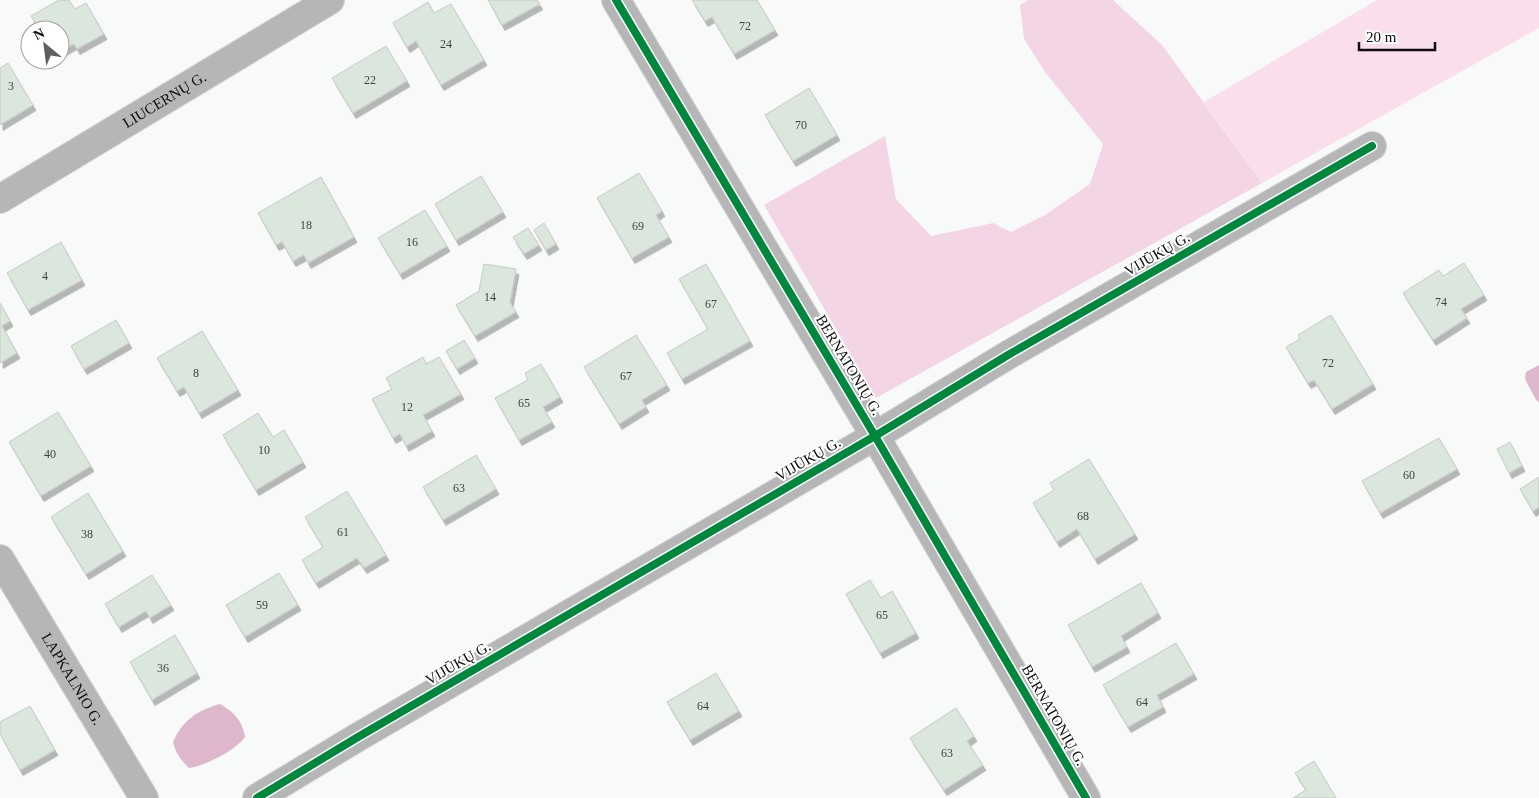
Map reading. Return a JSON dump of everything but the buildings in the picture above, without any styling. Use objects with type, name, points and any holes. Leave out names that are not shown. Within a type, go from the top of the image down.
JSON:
[{"type":"street","name":"LIUCERNŲ G.","points":[[0,199],[330,0]]},
{"type":"street","name":"BERNATONIŲ G.","points":[[616,0],[875,436],[1086,798]]},
{"type":"street","name":"VIJŪKŲ G.","points":[[258,798],[365,733],[875,436],[1008,355],[1372,146]]},
{"type":"street","name":"LAPKALNIO G.","points":[[0,559],[144,798]]},
{"type":"shaded area","points":[[1028,0],[1113,0],[1162,45],[1262,183],[876,398],[764,205],[885,136],[896,199],[931,236],[993,223],[1011,232],[1045,215],[1090,184],[1103,144],[1045,72],[1024,39],[1020,5]]},
{"type":"shaded area","points":[[1377,0],[1539,0],[1539,28],[1262,183],[1204,102]]},
{"type":"shaded area","points":[[1539,365],[1539,402],[1536,400],[1525,379],[1526,372]]},
{"type":"shaded area","points":[[220,704],[237,717],[245,737],[235,747],[220,757],[189,768],[179,756],[173,742],[181,728],[191,717]]},
{"type":"cycle path","points":[[616,0],[875,436],[1086,798]]},
{"type":"cycle path","points":[[257,798],[358,737],[875,436],[1008,355],[1372,146]]}]
